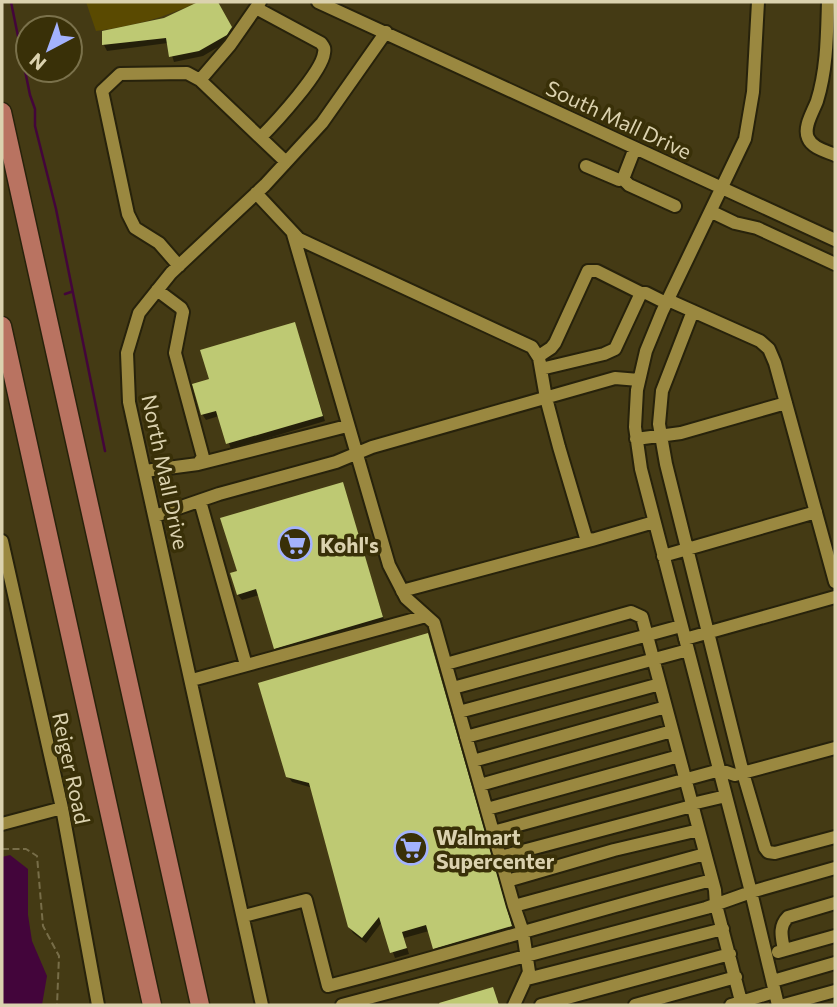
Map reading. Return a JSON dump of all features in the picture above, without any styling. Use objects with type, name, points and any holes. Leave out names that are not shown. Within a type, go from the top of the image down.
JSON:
[{"type":"highway","points":[[2,112],[200,1005]]},
{"type":"highway","points":[[2,326],[152,1005]]},
{"type":"street","name":"South Mall Drive","points":[[318,2],[835,240]]},
{"type":"street","points":[[758,2],[753,92],[745,139],[667,301],[646,351],[639,380],[635,427],[641,469],[654,522],[775,993]]},
{"type":"street","points":[[828,2],[831,21],[822,81],[806,130],[811,142],[835,155]]},
{"type":"street","points":[[200,80],[230,45],[258,5],[324,48],[324,54],[305,87],[261,137]]},
{"type":"street","name":"North Mall Drive","points":[[262,1005],[129,402],[127,353],[139,313],[157,290],[256,193],[322,123],[386,33]]},
{"type":"street","points":[[179,266],[159,243],[135,228],[128,214],[102,91],[120,74],[187,73],[200,80],[286,162]]},
{"type":"street","points":[[623,179],[635,148]]},
{"type":"street","points":[[586,166],[618,180],[623,179]]},
{"type":"street","points":[[623,179],[629,185],[675,206]]},
{"type":"street","points":[[256,193],[293,234],[531,347],[540,362],[546,398],[583,533],[586,538],[592,540]]},
{"type":"street","points":[[712,212],[735,223],[757,228],[835,264]]},
{"type":"street","points":[[293,234],[388,565],[402,591],[434,623],[523,932],[529,972],[514,1005]]},
{"type":"street","points":[[540,362],[555,342],[588,271],[597,271],[641,293],[693,311],[760,341],[769,349],[786,403],[835,582]]},
{"type":"street","points":[[157,290],[183,312],[176,352],[203,457],[198,464]]},
{"type":"street","points":[[540,362],[604,354],[615,349],[641,293]]},
{"type":"street","points":[[693,311],[662,391],[659,424],[743,773],[768,852],[775,853],[835,837]]},
{"type":"street","points":[[155,516],[219,494],[336,462],[372,447],[615,378],[639,380]]},
{"type":"street","points":[[636,439],[681,433],[786,403]]},
{"type":"street","points":[[145,471],[198,464],[347,426]]},
{"type":"street","points":[[200,501],[246,665]]},
{"type":"street","points":[[663,556],[816,512]]},
{"type":"street","points":[[402,591],[654,522]]},
{"type":"street","name":"Reiger Road","points":[[2,541],[62,808],[98,1005]]},
{"type":"street","points":[[459,712],[653,660],[708,633],[835,597]]},
{"type":"street","points":[[446,664],[631,612],[642,617],[712,880],[716,905],[736,977],[738,1004],[775,993],[835,963]]},
{"type":"street","points":[[192,680],[426,616]]},
{"type":"street","points":[[453,688],[681,626]]},
{"type":"street","points":[[466,737],[660,684]]},
{"type":"street","points":[[473,761],[666,707]]},
{"type":"street","points":[[480,785],[672,731]]},
{"type":"street","points":[[493,832],[720,771],[735,775],[835,748]]},
{"type":"street","points":[[486,809],[679,756]]},
{"type":"street","points":[[500,857],[726,796]]},
{"type":"street","points":[[2,824],[62,808]]},
{"type":"street","points":[[507,881],[614,850],[699,830]]},
{"type":"street","points":[[514,906],[705,854]]},
{"type":"street","points":[[342,1005],[716,905],[835,868]]},
{"type":"street","points":[[244,916],[306,900],[328,986],[712,880]]},
{"type":"street","points":[[784,950],[782,922],[788,917],[835,903]]},
{"type":"street","points":[[527,979],[723,929]]},
{"type":"street","points":[[767,955],[835,936]]},
{"type":"street","points":[[541,1005],[730,954]]},
{"type":"street","points":[[635,1005],[736,977]]},
{"type":"street","points":[[784,1005],[835,991]]},
{"type":"path","points":[[2,849],[26,849],[37,856],[43,926],[59,956],[58,1005]]},
{"type":"shaded area","points":[[86,2],[198,2],[148,21],[96,31]]},
{"type":"shaded area","points":[[10,855],[28,869],[28,915],[32,941],[47,976],[42,1005],[2,1005],[2,857]]},
{"type":"building","points":[[198,2],[218,2],[232,27],[227,35],[199,51],[169,57],[166,38],[102,45],[102,31],[164,18]]},
{"type":"building","points":[[295,322],[323,416],[226,444],[216,411],[201,415],[192,384],[209,379],[200,350]]},
{"type":"building","name":"Kohl's","points":[[343,482],[383,617],[274,649],[256,589],[237,595],[230,573],[237,571],[220,518]]},
{"type":"building","name":"Walmart Supercenter","points":[[428,633],[512,926],[433,949],[426,925],[402,932],[407,948],[390,953],[379,917],[362,938],[348,927],[309,783],[286,777],[258,683]]},
{"type":"building","points":[[493,987],[499,1005],[439,1003]]},
{"type":"waterway","points":[[11,2],[105,451]]},
{"type":"waterway","points":[[65,294],[71,292]]},
{"type":"place","name":"Kohl's","points":[[295,544]]},
{"type":"place","name":"Walmart Supercenter","points":[[411,848]]}]
